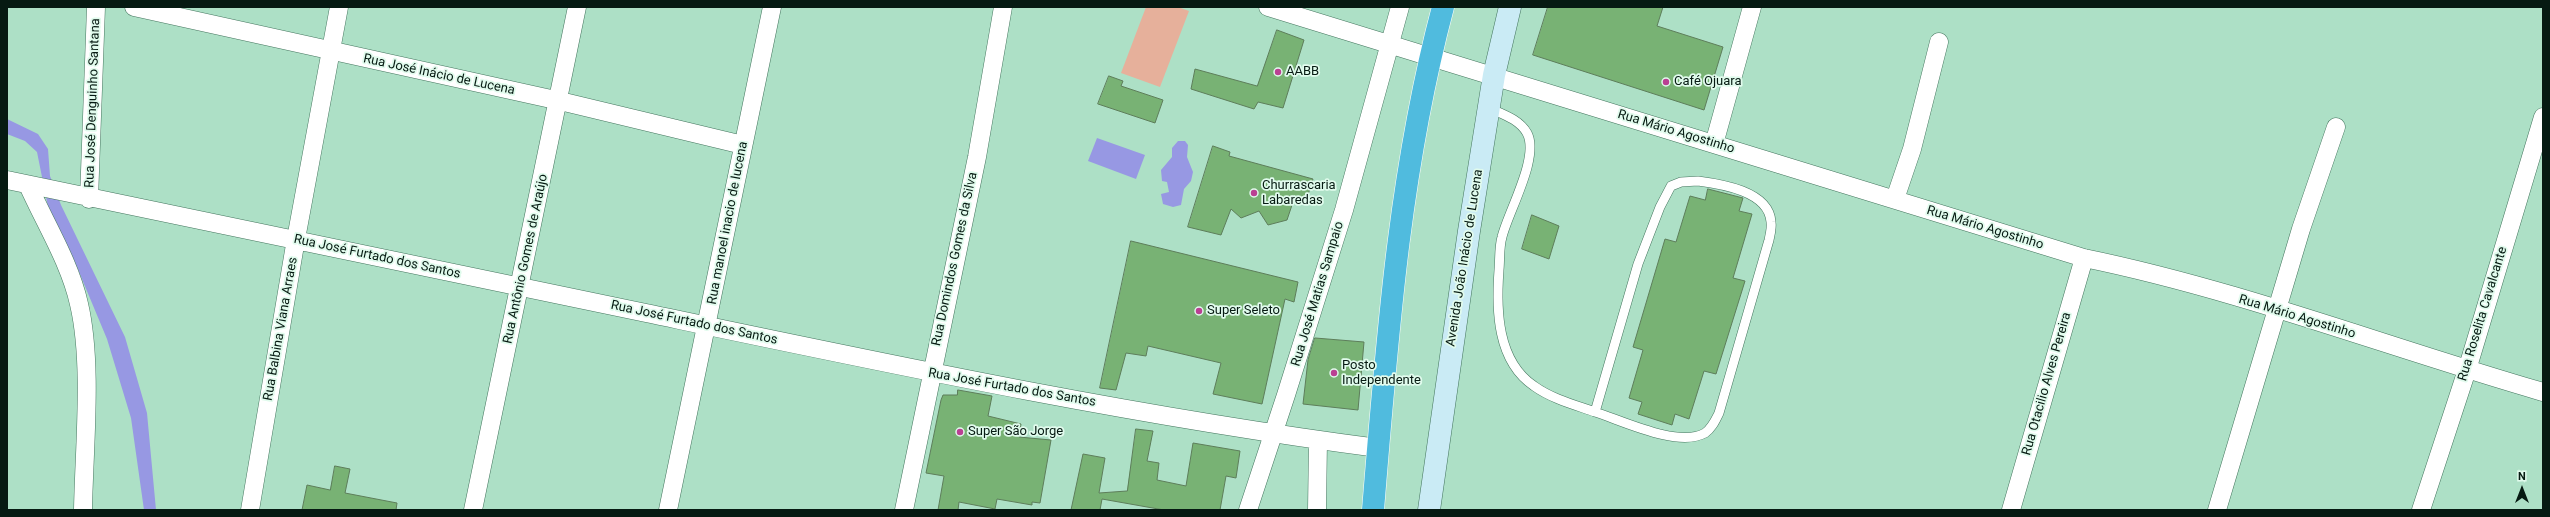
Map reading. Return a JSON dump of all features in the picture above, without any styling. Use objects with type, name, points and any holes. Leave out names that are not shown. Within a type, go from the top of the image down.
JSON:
[{"type":"highway","points":[[1373,510],[1400,220],[1412,145],[1430,56],[1443,7]]},
{"type":"street","name":"Rua José Denguinho Santana","points":[[81,197],[96,7]]},
{"type":"street","name":"Rua José Inácio de Lucena","points":[[134,7],[178,12],[331,51],[560,101],[743,145]]},
{"type":"street","name":"Rua Balbina Viana Arraes","points":[[250,510],[296,239],[339,7]]},
{"type":"street","name":"Rua Antônio Gomes de Araújo","points":[[473,510],[560,101],[577,7]]},
{"type":"street","name":"Rua manoel inacio de lucena","points":[[668,510],[772,7]]},
{"type":"street","name":"Rua Domindos Gomes da Silva","points":[[904,510],[976,157],[1003,7]]},
{"type":"street","name":"Rua Mário Agostinho","points":[[1268,7],[1494,75],[2084,258],[2133,268],[2277,310],[2467,370],[2543,392]]},
{"type":"street","name":"Rua José Matias Sampaio","points":[[1248,510],[1274,434],[1344,210],[1391,45],[1400,7]]},
{"type":"street","name":"Avenida João Inácio de Lucena","points":[[1429,510],[1468,239],[1494,75],[1510,7]]},
{"type":"street","points":[[1714,144],[1752,7]]},
{"type":"street","points":[[1895,199],[1912,149],[1939,42]]},
{"type":"street","name":"Rua Roselita Cavalcante","points":[[2421,510],[2467,370],[2543,117]]},
{"type":"street","points":[[2217,510],[2301,229],[2336,128]]},
{"type":"street","name":"Rua José Furtado dos Santos","points":[[7,180],[81,197],[296,239],[520,288],[931,374],[1186,420],[1378,448]]},
{"type":"street","points":[[30,185],[71,279],[79,304],[86,366],[83,510]]},
{"type":"street","name":"Rua Otacilio Alves Pereira","points":[[2011,510],[2084,258]]},
{"type":"street","points":[[1317,510],[1318,440]]},
{"type":"lane","points":[[1489,108],[1519,124],[1526,132],[1530,143],[1523,182],[1502,237],[1498,285],[1499,313],[1502,337],[1507,353],[1517,371],[1534,386],[1595,412],[1676,438],[1695,436],[1705,433],[1714,425],[1769,240],[1771,221],[1761,202],[1746,193],[1715,184],[1682,182],[1671,186],[1660,207],[1638,264],[1595,412]]},
{"type":"shaded area","points":[[1146,7],[1178,7],[1189,11],[1160,87],[1121,73]]},
{"type":"water","points":[[7,119],[38,134],[48,149],[50,176],[61,205],[125,337],[147,413],[156,510],[144,510],[131,418],[107,339],[74,260],[48,207],[37,152],[25,141],[7,134]]},
{"type":"water","points":[[1097,138],[1145,155],[1136,179],[1088,161]]},
{"type":"water","points":[[1178,141],[1185,141],[1188,145],[1187,157],[1193,172],[1191,181],[1184,189],[1181,205],[1173,207],[1163,204],[1161,194],[1169,192],[1167,182],[1162,181],[1161,170],[1172,157],[1172,148]]},
{"type":"building","name":"Café Ojuara","points":[[1548,7],[1663,7],[1657,26],[1723,47],[1704,110],[1533,55]]},
{"type":"building","name":"AABB","points":[[1277,30],[1304,40],[1283,108],[1258,102],[1254,109],[1191,89],[1195,69],[1257,86]]},
{"type":"building","points":[[1109,76],[1123,81],[1121,86],[1163,100],[1155,123],[1098,104]]},
{"type":"building","name":"Churrascaria Labaredas","points":[[1213,146],[1230,152],[1229,156],[1313,179],[1305,204],[1293,202],[1287,220],[1268,225],[1259,211],[1241,218],[1231,209],[1221,235],[1188,227]]},
{"type":"building","points":[[1708,189],[1743,198],[1739,211],[1752,214],[1733,278],[1745,281],[1716,374],[1704,371],[1689,419],[1675,414],[1672,425],[1638,414],[1642,402],[1629,398],[1643,350],[1633,347],[1665,239],[1676,242],[1690,196],[1705,200]]},
{"type":"building","points":[[1532,215],[1559,226],[1549,259],[1522,249]]},
{"type":"building","name":"Super Seleto","points":[[1131,241],[1298,282],[1294,302],[1285,299],[1262,404],[1213,394],[1221,363],[1148,346],[1146,356],[1126,353],[1116,390],[1100,388]]},
{"type":"building","name":"Posto Independente","points":[[1315,338],[1364,342],[1358,410],[1303,404],[1308,360]]},
{"type":"building","points":[[958,390],[992,396],[988,416],[1021,424],[1019,437],[1051,440],[1040,503],[1032,502],[1032,505],[997,499],[995,509],[959,502],[958,510],[938,510],[944,476],[926,473],[941,400],[943,395],[957,395]]},
{"type":"building","points":[[1136,429],[1153,431],[1147,461],[1159,463],[1157,480],[1186,486],[1193,443],[1240,451],[1236,478],[1226,476],[1220,510],[1164,510],[1102,499],[1100,510],[1071,510],[1083,454],[1105,458],[1099,493],[1127,491]]},
{"type":"building","points":[[335,466],[350,469],[345,493],[397,503],[396,510],[302,510],[307,485],[330,490]]},
{"type":"place","name":"AABB","points":[[1278,72]]},
{"type":"place","name":"Café Ojuara","points":[[1666,82]]},
{"type":"place","name":"Churrascaria Labaredas","points":[[1254,193]]},
{"type":"place","name":"Super Seleto","points":[[1199,311]]},
{"type":"place","name":"Posto Independente","points":[[1334,373]]},
{"type":"place","name":"Super São Jorge","points":[[960,432]]}]
